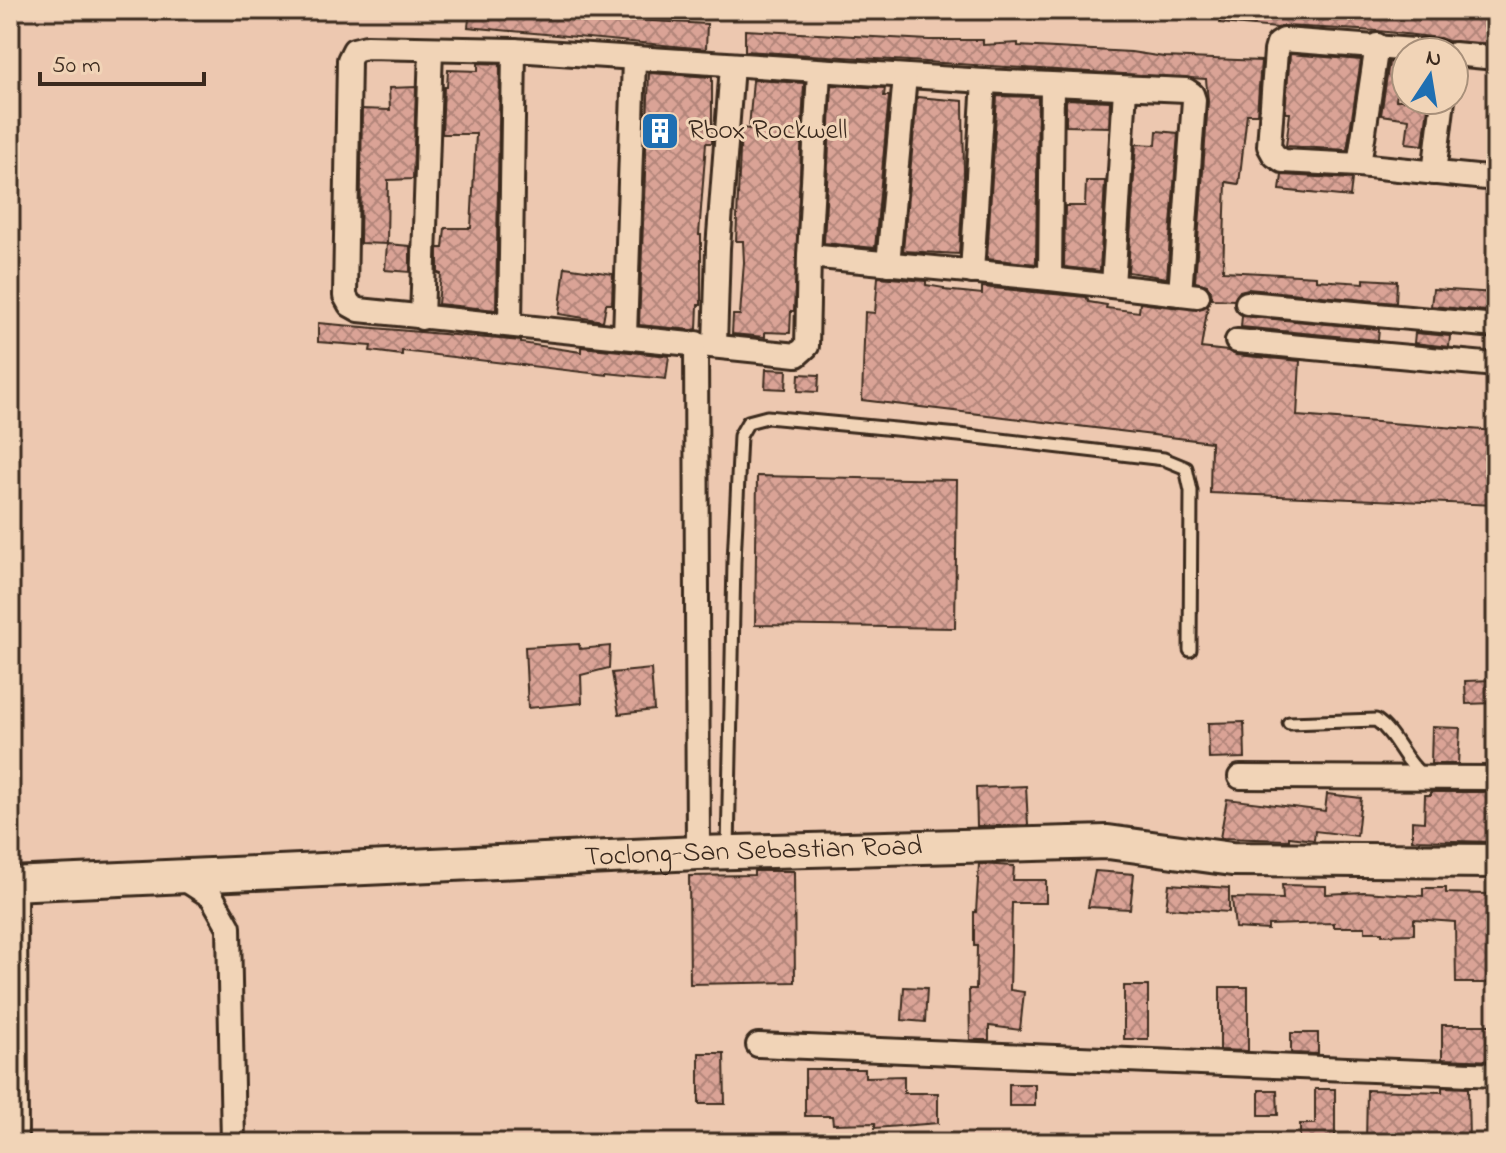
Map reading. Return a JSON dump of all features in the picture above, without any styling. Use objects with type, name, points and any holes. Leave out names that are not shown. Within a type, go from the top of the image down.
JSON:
[{"type":"street","points":[[1390,46],[1284,40],[1278,44],[1269,146],[1274,155],[1283,161],[1359,165],[1496,179]]},
{"type":"street","points":[[1359,165],[1377,45]]},
{"type":"street","points":[[809,256],[1189,295],[1192,94],[1186,90],[732,66],[514,50],[366,47],[354,50],[349,60],[345,296],[350,305],[359,310],[422,318],[510,324],[797,355],[807,346],[809,256],[819,71]]},
{"type":"street","points":[[422,318],[431,49]]},
{"type":"street","points":[[510,324],[514,50]]},
{"type":"street","points":[[1470,56],[1496,58]]},
{"type":"street","points":[[625,336],[634,60]]},
{"type":"street","points":[[713,852],[706,344],[718,248],[732,66]]},
{"type":"street","points":[[888,264],[905,76]]},
{"type":"street","points":[[972,272],[984,81]]},
{"type":"street","points":[[1050,279],[1052,85]]},
{"type":"street","points":[[1113,286],[1125,89]]},
{"type":"street","points":[[1434,173],[1441,116]]},
{"type":"street","points":[[1247,303],[1496,326]]},
{"type":"street","points":[[1237,341],[1496,365]]},
{"type":"street","points":[[1240,777],[1496,778]]},
{"type":"street","name":"Toclong-San Sebastian Road","points":[[13,884],[713,852],[1108,842],[1232,859],[1496,861]]},
{"type":"street","points":[[180,876],[212,897],[229,927],[233,1143]]},
{"type":"street","points":[[13,884],[16,1143]]},
{"type":"street","points":[[758,1045],[1496,1075]]},
{"type":"lane","points":[[713,852],[740,436],[748,422],[767,417],[959,435],[1164,459],[1186,468],[1191,491],[1190,650]]},
{"type":"lane","points":[[1289,723],[1376,720],[1384,726],[1414,769],[1424,777]]},
{"type":"building","points":[[1220,10],[1496,10],[1496,44],[1470,42],[1470,36],[1422,36],[1220,23]]},
{"type":"building","points":[[470,11],[707,24],[706,49],[468,27]]},
{"type":"building","points":[[745,30],[983,40],[983,45],[1018,43],[1018,46],[1131,52],[1164,57],[1261,61],[1257,114],[1247,114],[1239,184],[1226,182],[1223,271],[1316,276],[1316,280],[1364,283],[1364,279],[1397,281],[1396,303],[1248,289],[1240,291],[1234,300],[1212,299],[1207,285],[1195,282],[1208,101],[1206,79],[745,51]]},
{"type":"building","points":[[1290,54],[1361,60],[1347,150],[1286,146],[1290,113],[1285,113]]},
{"type":"building","points":[[1390,62],[1390,116],[1427,116],[1423,145],[1406,143],[1409,119],[1381,115]]},
{"type":"building","points":[[478,63],[500,64],[496,310],[438,304],[441,274],[438,273],[438,248],[443,248],[445,228],[471,228],[476,134],[442,134],[444,87],[447,87],[448,70],[478,71]]},
{"type":"building","points":[[649,73],[712,77],[712,143],[706,143],[699,235],[701,305],[698,305],[697,329],[692,330],[639,325]]},
{"type":"building","points":[[753,80],[804,83],[794,311],[791,311],[790,333],[765,332],[765,337],[732,334],[733,315],[740,315],[744,262],[743,241],[736,241],[741,128],[749,129]]},
{"type":"building","points":[[832,85],[885,88],[884,96],[889,96],[875,248],[824,243]]},
{"type":"building","points":[[416,87],[413,179],[388,180],[387,244],[360,243],[362,109],[390,110],[389,88]]},
{"type":"building","points":[[997,96],[1038,97],[1036,264],[987,259]]},
{"type":"building","points":[[917,97],[963,101],[964,175],[959,254],[903,251]]},
{"type":"building","points":[[1066,99],[1110,101],[1109,127],[1066,126]]},
{"type":"building","points":[[1157,131],[1178,133],[1167,278],[1128,272],[1136,144],[1156,145]]},
{"type":"building","points":[[1282,175],[1352,179],[1350,197],[1280,190]]},
{"type":"building","points":[[1086,181],[1105,181],[1100,271],[1064,267],[1065,206],[1085,206]]},
{"type":"building","points":[[387,244],[410,246],[410,272],[385,270]]},
{"type":"building","points":[[565,267],[613,274],[612,304],[606,304],[603,321],[559,314]]},
{"type":"building","points":[[878,277],[926,281],[926,285],[944,290],[982,294],[982,287],[1086,297],[1089,302],[1107,305],[1106,308],[1139,312],[1140,303],[1196,310],[1208,305],[1201,348],[1300,361],[1297,416],[1496,431],[1496,505],[1210,493],[1211,442],[862,400],[865,312],[875,313]]},
{"type":"building","points":[[1433,289],[1496,293],[1496,312],[1431,306]]},
{"type":"building","points":[[1242,316],[1379,329],[1378,340],[1241,327]]},
{"type":"building","points":[[318,323],[521,341],[581,352],[581,347],[669,356],[666,379],[607,375],[402,351],[402,355],[370,351],[371,346],[318,342]]},
{"type":"building","points":[[1415,333],[1450,336],[1449,347],[1414,343]]},
{"type":"building","points":[[766,369],[787,370],[786,389],[765,388]]},
{"type":"building","points":[[799,374],[819,375],[818,392],[798,391]]},
{"type":"building","points":[[757,476],[957,480],[955,628],[755,625]]},
{"type":"building","points":[[579,644],[580,649],[610,646],[609,668],[581,675],[582,703],[528,708],[525,647]]},
{"type":"building","points":[[651,669],[654,710],[619,714],[612,673]]},
{"type":"building","points":[[1493,680],[1494,703],[1466,704],[1465,681]]},
{"type":"building","points":[[1244,722],[1245,758],[1209,759],[1208,723]]},
{"type":"building","points":[[1432,727],[1460,728],[1458,764],[1431,764]]},
{"type":"building","points":[[1026,786],[1028,825],[977,826],[976,788]]},
{"type":"building","points":[[1431,792],[1496,792],[1496,842],[1412,840],[1412,821],[1424,822],[1425,795],[1431,795]]},
{"type":"building","points":[[1327,794],[1361,798],[1357,836],[1315,831],[1314,840],[1289,837],[1289,840],[1220,838],[1227,799],[1325,811]]},
{"type":"building","points":[[979,864],[1014,866],[1013,880],[1046,880],[1046,903],[1012,903],[1010,990],[1024,992],[1020,1030],[989,1026],[989,1040],[970,1040],[969,989],[976,989],[974,912]]},
{"type":"building","points":[[754,871],[794,871],[795,982],[690,984],[689,876],[754,875]]},
{"type":"building","points":[[1095,871],[1134,874],[1130,909],[1088,907]]},
{"type":"building","points":[[1169,884],[1229,888],[1229,912],[1166,908]]},
{"type":"building","points":[[1282,885],[1326,886],[1326,894],[1364,892],[1423,896],[1423,888],[1446,888],[1446,893],[1488,894],[1488,951],[1496,951],[1496,983],[1456,983],[1455,922],[1414,919],[1414,934],[1382,935],[1382,932],[1365,932],[1365,927],[1334,927],[1334,923],[1268,925],[1268,930],[1235,928],[1232,898],[1283,899]]},
{"type":"building","points":[[1124,986],[1148,986],[1148,1039],[1124,1039]]},
{"type":"building","points":[[904,987],[927,988],[925,1022],[902,1020]]},
{"type":"building","points":[[1220,987],[1248,987],[1248,1051],[1220,1050]]},
{"type":"building","points":[[1442,1025],[1496,1025],[1496,1061],[1442,1059]]},
{"type":"building","points":[[1291,1033],[1318,1033],[1318,1054],[1291,1053]]},
{"type":"building","points":[[699,1053],[724,1053],[725,1104],[699,1104]]},
{"type":"building","points":[[805,1069],[865,1069],[865,1077],[904,1076],[904,1093],[938,1093],[938,1123],[875,1128],[875,1123],[833,1124],[832,1116],[805,1116]]},
{"type":"building","points":[[1009,1084],[1035,1084],[1035,1106],[1009,1106]]},
{"type":"building","points":[[1442,1087],[1468,1088],[1469,1143],[1366,1143],[1367,1090],[1442,1092]]},
{"type":"building","points":[[1315,1089],[1335,1089],[1335,1143],[1300,1143],[1300,1124],[1315,1124]]},
{"type":"building","points":[[1259,1090],[1277,1090],[1278,1115],[1259,1115]]},
{"type":"place","name":"Rbox Rockwell","points":[[660,131]]}]
